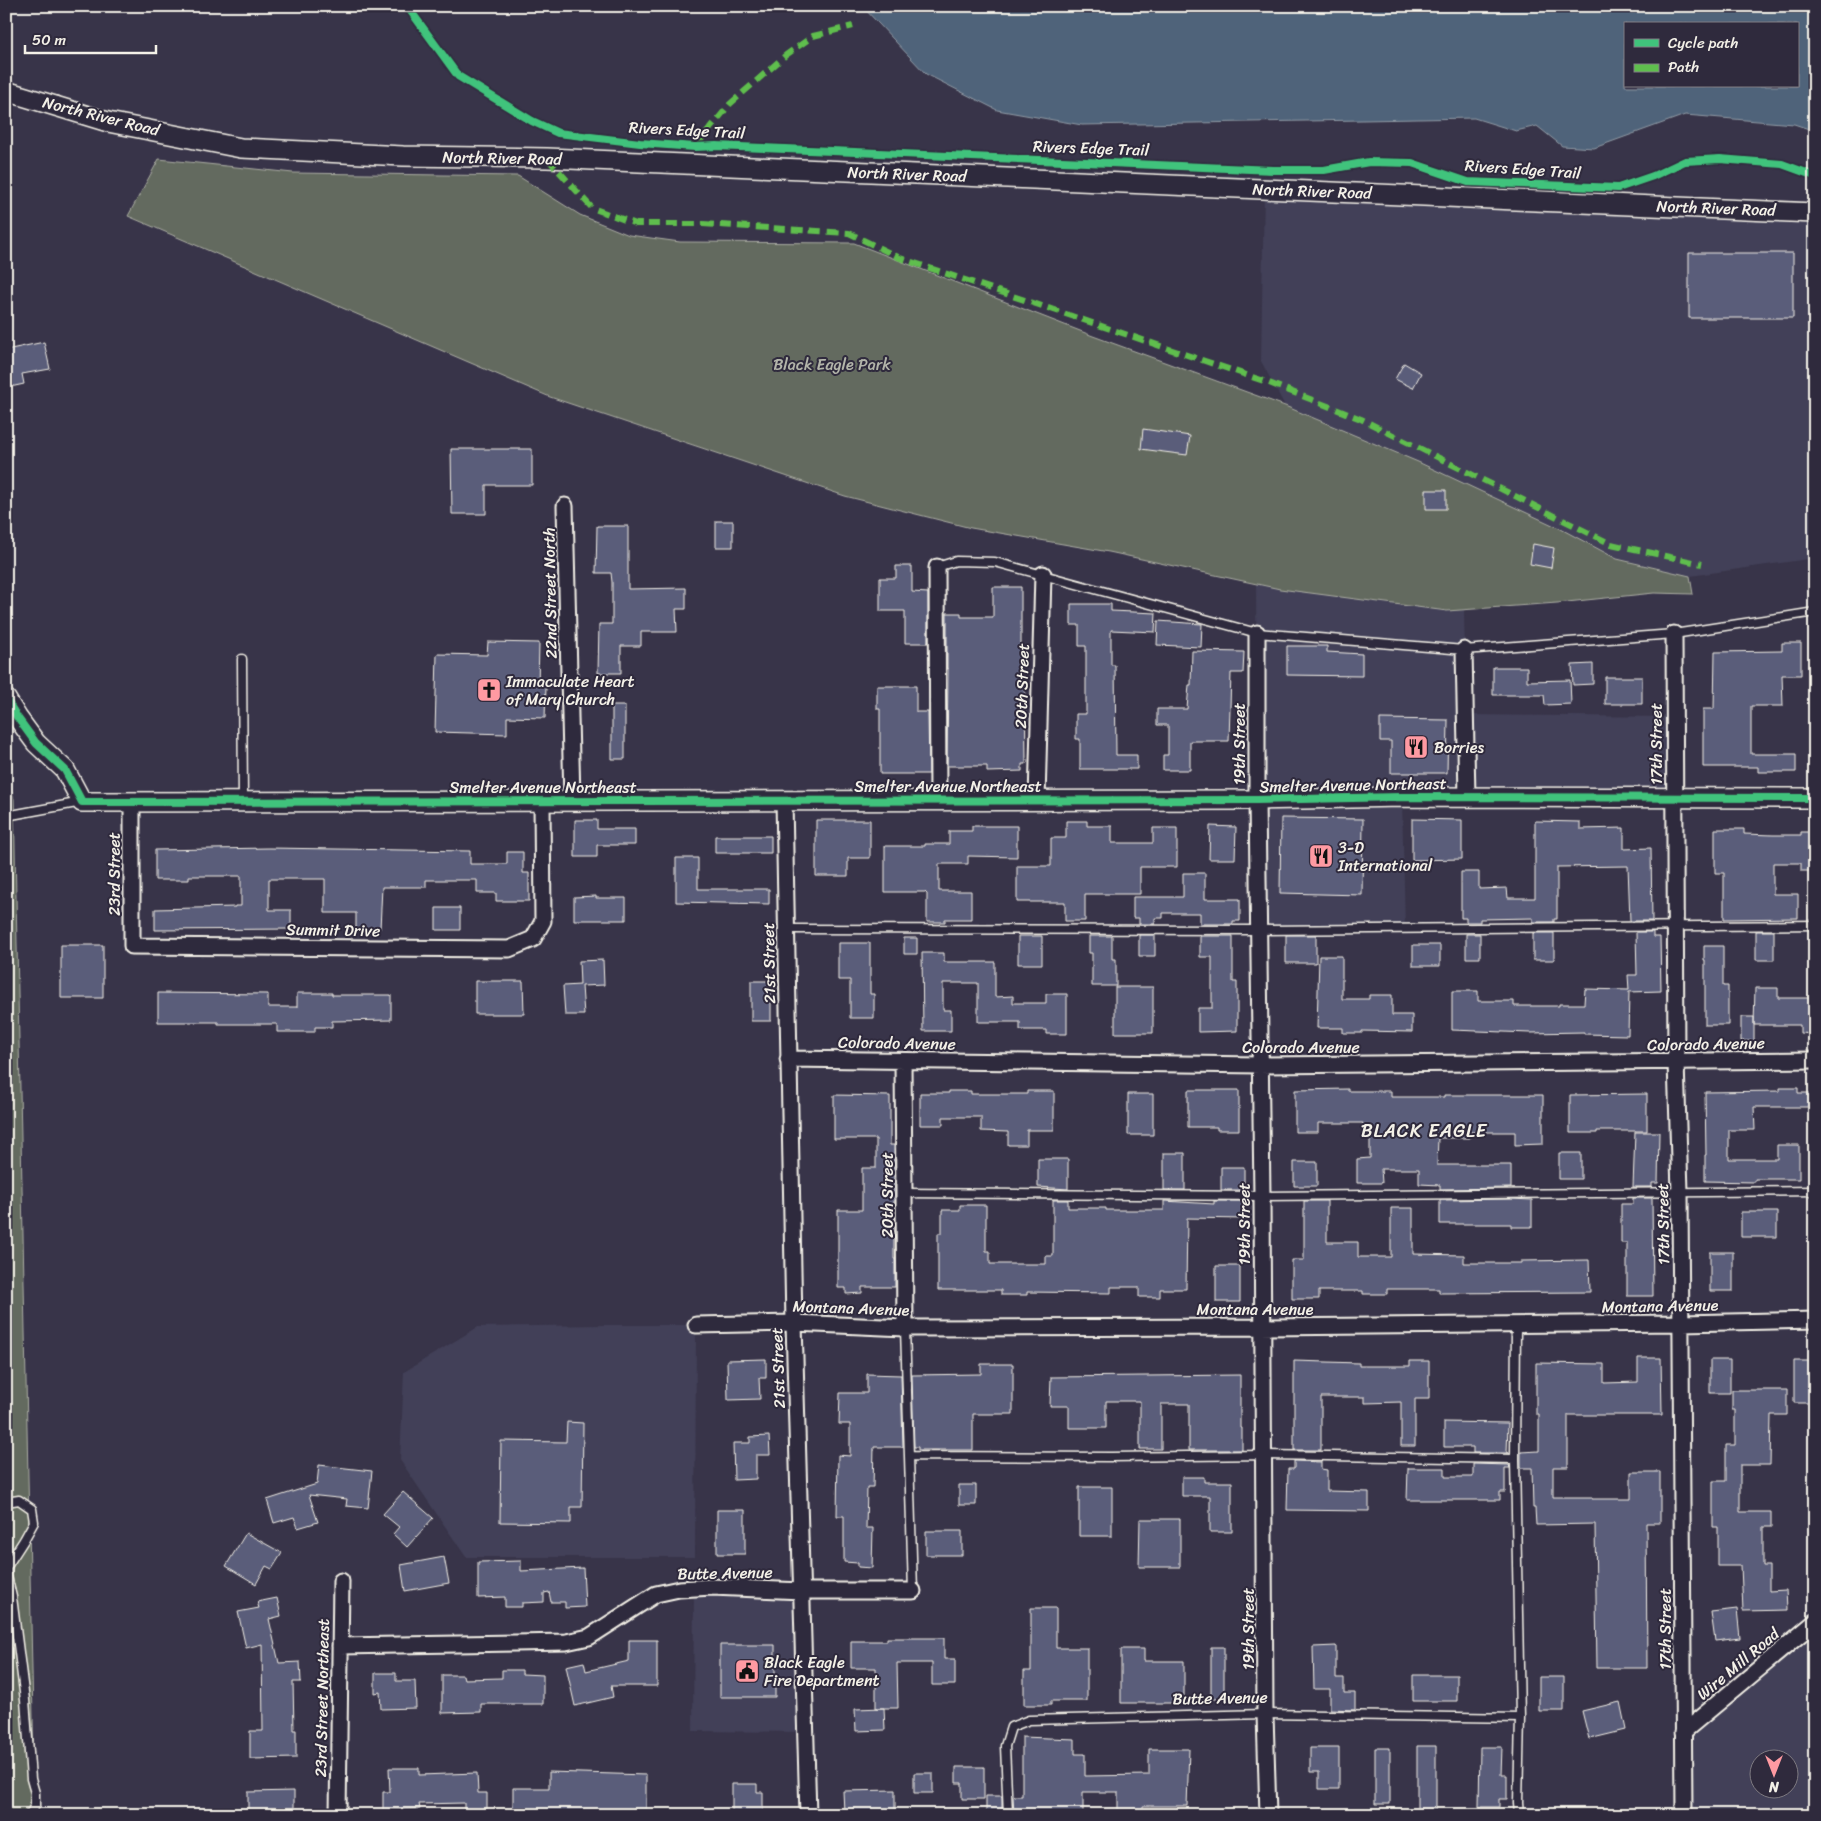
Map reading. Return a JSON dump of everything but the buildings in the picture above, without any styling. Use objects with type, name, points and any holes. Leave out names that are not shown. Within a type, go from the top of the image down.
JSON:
[{"type":"street","name":"North River Road","points":[[6,91],[108,122],[241,148],[403,156],[557,158],[1815,213]]},
{"type":"street","name":"22nd Street North","points":[[565,506],[572,800]]},
{"type":"street","points":[[937,567],[938,800]]},
{"type":"street","name":"20th Street","points":[[1037,800],[1043,574]]},
{"type":"street","name":"19th Street","points":[[1257,633],[1265,1714],[1268,1815]]},
{"type":"street","name":"17th Street","points":[[1674,634],[1676,1062],[1680,1192],[1684,1815]]},
{"type":"street","points":[[1464,650],[1467,797]]},
{"type":"street","points":[[6,699],[36,743],[65,770],[82,802]]},
{"type":"street","name":"Smelter Avenue Northeast","points":[[82,802],[1257,800],[1467,797],[1815,798]]},
{"type":"street","name":"21st Street","points":[[784,800],[794,1322],[808,1815]]},
{"type":"street","name":"23rd Street","points":[[132,802],[132,946]]},
{"type":"street","name":"Summit Drive","points":[[132,946],[509,950],[533,939],[543,921],[542,802]]},
{"type":"street","name":"Colorado Avenue","points":[[788,1059],[1260,1065],[1815,1060]]},
{"type":"street","name":"20th Street","points":[[903,1061],[905,1328]]},
{"type":"street","name":"Montana Avenue","points":[[696,1325],[794,1322],[905,1328],[1262,1327],[1815,1320]]},
{"type":"street","name":"23rd Street Northeast","points":[[338,1815],[341,1581]]},
{"type":"street","name":"Butte Avenue","points":[[340,1646],[566,1642],[589,1637],[656,1594],[679,1589],[712,1587],[802,1591],[913,1591]]},
{"type":"street","name":"Wire Mill Road","points":[[1683,1732],[1815,1622]]},
{"type":"lane","points":[[937,567],[956,562],[995,562],[1257,633],[1464,650],[1674,634],[1815,612]]},
{"type":"lane","points":[[242,659],[243,802]]},
{"type":"lane","points":[[6,816],[82,802]]},
{"type":"lane","points":[[786,929],[1258,930],[1815,925]]},
{"type":"lane","points":[[904,1193],[1262,1196],[1815,1191]]},
{"type":"lane","points":[[1516,1325],[1515,1459],[1520,1718],[1519,1815]]},
{"type":"lane","points":[[905,1328],[913,1591]]},
{"type":"lane","points":[[909,1456],[1111,1457],[1264,1455],[1515,1459]]},
{"type":"lane","points":[[6,1502],[19,1500],[32,1509],[34,1522],[6,1570],[12,1597],[35,1793],[35,1806],[29,1815]]},
{"type":"lane","name":"Butte Avenue","points":[[1008,1815],[1005,1746],[1011,1727],[1029,1720],[1265,1714],[1520,1718]]},
{"type":"shaded area","points":[[1264,189],[1815,213],[1815,558],[1690,576],[1617,559],[1559,528],[1418,462],[1285,406],[1261,361]]},
{"type":"shaded area","points":[[1256,584],[1280,589],[1447,611],[1464,610],[1466,715],[1674,717],[1674,798],[1402,798],[1405,929],[1258,930]]},
{"type":"shaded area","points":[[696,1325],[695,1557],[466,1557],[400,1460],[404,1372],[478,1327]]},
{"type":"shaded area","points":[[694,1588],[802,1591],[806,1732],[693,1731]]},
{"type":"shaded area","points":[[1815,1620],[1815,1815],[1684,1815],[1683,1732]]},
{"type":"green space","name":"Black Eagle Park","points":[[159,159],[293,173],[518,176],[580,215],[629,235],[680,242],[854,243],[1093,336],[1285,406],[1418,462],[1559,528],[1617,559],[1690,576],[1693,594],[1654,593],[1557,603],[1447,611],[1280,589],[1109,552],[971,528],[845,496],[550,397],[128,216]]},
{"type":"green space","points":[[6,775],[14,799],[35,1815],[6,1815]]},
{"type":"water","points":[[862,6],[1815,6],[1815,131],[1794,124],[1685,115],[1594,148],[1562,146],[1537,126],[1516,131],[1474,118],[1082,125],[997,110],[926,74]]},
{"type":"marked path","points":[[695,147],[730,104],[786,55],[813,36],[853,26]]},
{"type":"marked path","points":[[547,158],[592,208],[636,224],[703,224],[849,233],[900,258],[1264,381],[1361,419],[1611,544],[1702,564]]},
{"type":"cycle path","name":"Rivers Edge Trail","points":[[407,6],[458,76],[532,121],[558,133],[640,143],[695,147],[716,146],[1273,170],[1324,170],[1369,162],[1412,163],[1468,182],[1618,188],[1653,176],[1685,161],[1720,159],[1782,164],[1815,176]]},
{"type":"cycle path","points":[[6,699],[36,743],[65,770],[82,802],[1257,800],[1402,797],[1815,798]]},
{"type":"place","name":"Immaculate Heart of Mary Church","points":[[489,690]]},
{"type":"place","name":"Borries","points":[[1416,747]]},
{"type":"place","name":"3-D International","points":[[1321,856]]},
{"type":"place","name":"Black Eagle Fire Department","points":[[747,1671]]},
{"type":"district","name":"BLACK EAGLE","points":[[1424,1130]]}]
